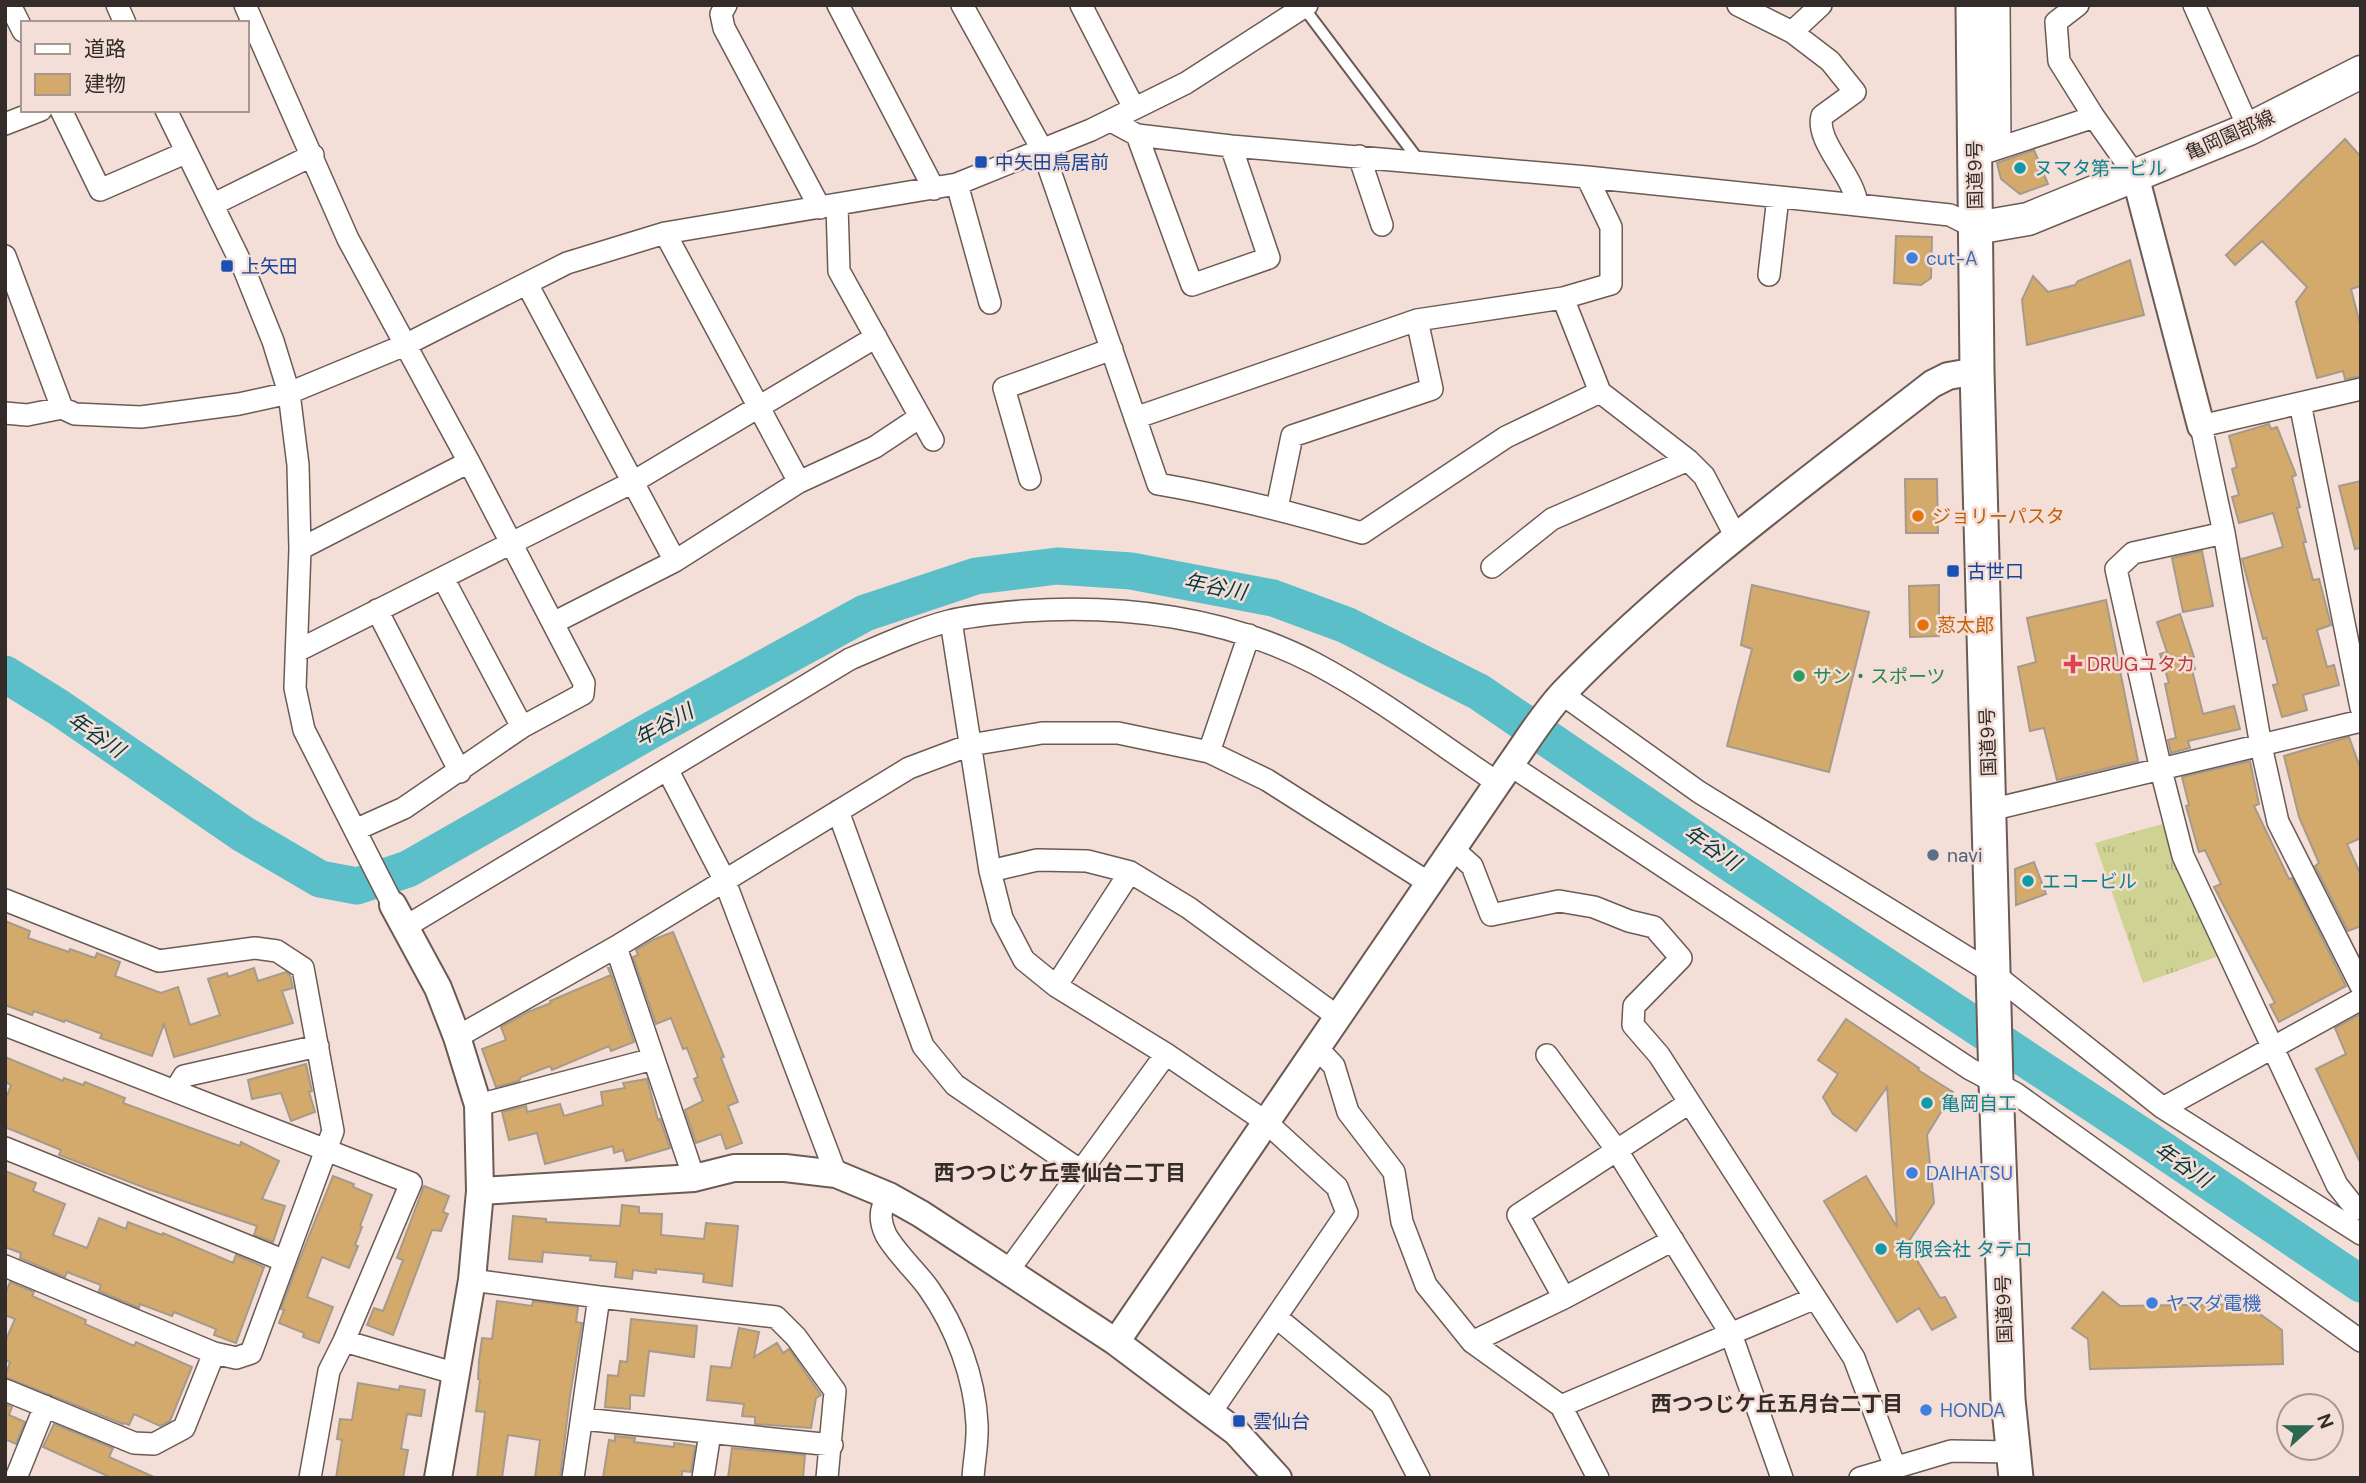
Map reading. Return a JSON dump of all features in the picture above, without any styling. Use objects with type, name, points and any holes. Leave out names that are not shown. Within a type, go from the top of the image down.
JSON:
[{"type":"highway","name":"国道9号","points":[[1973,5],[1987,152],[1976,228],[1977,371],[1996,1077],[2008,1398],[2014,1465]]},
{"type":"main road","name":"亀岡園部線","points":[[1976,228],[2028,219],[2249,129],[2361,72]]},
{"type":"street","points":[[10,5],[21,27]]},
{"type":"street","points":[[117,5],[124,21]]},
{"type":"street","points":[[246,5],[252,35],[313,155],[348,239],[469,462],[583,683],[583,694],[522,727],[460,772],[357,835]]},
{"type":"street","points":[[726,5],[721,14],[724,28],[829,207],[839,271],[933,440]]},
{"type":"street","points":[[838,5],[934,189]]},
{"type":"street","points":[[962,5],[1043,151],[1158,484],[1226,495],[1362,533],[1506,437],[1600,393]]},
{"type":"street","points":[[1081,5],[1134,108]]},
{"type":"street","points":[[1738,5],[1791,32],[1830,61],[1855,92],[1822,116],[1820,123],[1829,145],[1851,183],[1857,205]]},
{"type":"street","points":[[1791,32],[1821,5]]},
{"type":"street","points":[[1999,5],[1987,152],[2094,117]]},
{"type":"street","points":[[2078,5],[2056,22],[2059,61],[2135,175],[2201,426],[2224,533],[2261,746],[2278,822],[2361,985]]},
{"type":"street","points":[[2194,5],[2249,129]]},
{"type":"street","points":[[5,413],[27,415],[62,408],[75,414],[141,417],[239,404],[289,393],[405,345],[567,263],[666,233],[957,184],[1043,151],[1111,121],[1186,83],[1306,6]]},
{"type":"street","points":[[5,124],[36,112]]},
{"type":"street","points":[[62,112],[100,191],[185,153]]},
{"type":"street","points":[[167,112],[244,269],[264,317],[289,393],[298,465],[300,549],[295,688],[304,730],[438,988],[457,1037],[478,1105],[480,1191],[472,1280],[438,1478]]},
{"type":"street","points":[[1111,121],[1137,135],[1230,146],[1587,177],[1950,215],[1976,228]]},
{"type":"street","points":[[1137,135],[1192,285],[1269,258],[1230,146]]},
{"type":"street","points":[[214,204],[313,155]]},
{"type":"street","points":[[1359,156],[1382,225]]},
{"type":"street","points":[[1135,418],[1416,320],[1563,299],[1611,284],[1611,227],[1587,177]]},
{"type":"street","points":[[957,184],[990,303]]},
{"type":"street","points":[[1769,275],[1778,197]]},
{"type":"street","points":[[666,233],[799,482]]},
{"type":"street","points":[[5,256],[62,408]]},
{"type":"street","points":[[527,284],[676,561]]},
{"type":"street","points":[[1563,299],[1600,393],[1688,460],[1704,476],[1736,537]]},
{"type":"street","points":[[1277,508],[1292,436],[1432,389],[1416,320]]},
{"type":"street","points":[[296,651],[633,482],[876,337]]},
{"type":"street","points":[[1030,479],[1004,387],[1112,349]]},
{"type":"street","points":[[1116,1342],[1509,766],[1558,699],[1640,619],[1736,537],[1932,384],[1948,376],[1977,371]]},
{"type":"street","points":[[2201,426],[2361,389]]},
{"type":"street","points":[[2300,403],[2361,708]]},
{"type":"street","points":[[553,623],[676,561],[799,482],[875,447],[920,417]]},
{"type":"street","points":[[1492,567],[1552,519],[1688,460]]},
{"type":"street","points":[[300,549],[469,462]]},
{"type":"street","points":[[2224,533],[2133,553],[2116,569],[2183,856],[2337,1185],[2356,1209],[2361,1207]]},
{"type":"street","points":[[443,578],[522,727]]},
{"type":"street","points":[[399,916],[667,769],[850,659],[900,637],[951,621],[1003,613],[1073,609],[1136,612],[1174,618],[1249,635],[1314,663],[1509,766],[1970,1069],[1996,1077],[2361,1341]]},
{"type":"street","points":[[377,610],[460,772]]},
{"type":"street","points":[[951,621],[990,872],[1002,918],[1024,960],[1056,986],[1166,1054],[1266,1122],[1337,1186],[1347,1213],[1211,1412]]},
{"type":"street","points":[[1209,752],[1249,635]]},
{"type":"street","points":[[1558,699],[1995,982],[2163,1108],[2361,1234]]},
{"type":"street","points":[[1990,810],[2361,721]]},
{"type":"street","points":[[457,1037],[616,947],[909,768],[970,745],[1042,733],[1118,733],[1209,752],[1267,780],[1429,883]]},
{"type":"street","points":[[667,769],[724,879],[836,1174]]},
{"type":"street","points":[[838,811],[923,1046],[955,1085],[1081,1171]]},
{"type":"street","points":[[1453,849],[1472,866],[1491,915],[1559,901],[1594,907],[1629,921],[1654,927],[1681,958],[1634,1006],[1633,1025],[1658,1055],[1854,1358],[1895,1467]]},
{"type":"street","points":[[990,872],[1037,859],[1087,862],[1130,872],[1189,908],[1338,1017]]},
{"type":"street","points":[[1056,986],[1130,872]]},
{"type":"street","points":[[5,900],[159,961],[255,948],[277,951],[303,968],[333,1132],[251,1353],[236,1358],[214,1353],[5,1266]]},
{"type":"street","points":[[616,947],[694,1178]]},
{"type":"street","points":[[2163,1108],[2361,999]]},
{"type":"street","points":[[5,1025],[411,1182],[329,1371],[310,1478]]},
{"type":"street","points":[[175,1091],[184,1076],[318,1046]]},
{"type":"street","points":[[1317,1048],[1334,1066],[1348,1112],[1394,1172],[1402,1222],[1426,1285],[1472,1342],[1561,1406],[1598,1478]]},
{"type":"street","points":[[1008,1271],[1166,1054]]},
{"type":"street","points":[[1547,1055],[1616,1149],[1731,1334],[1782,1478]]},
{"type":"street","points":[[478,1105],[653,1059]]},
{"type":"street","points":[[1564,1298],[1518,1215],[1689,1103]]},
{"type":"street","points":[[5,1148],[285,1261]]},
{"type":"street","points":[[480,1191],[694,1178],[734,1168],[785,1168],[836,1174],[889,1196],[1116,1342],[1211,1412],[1243,1439],[1278,1478]]},
{"type":"street","points":[[889,1196],[881,1206],[880,1216],[887,1236],[930,1291],[949,1322],[969,1374],[977,1422],[977,1455],[973,1478]]},
{"type":"street","points":[[1472,1342],[1564,1298],[1673,1240]]},
{"type":"street","points":[[472,1280],[776,1317],[796,1337],[835,1391],[828,1478]]},
{"type":"street","points":[[573,1478],[599,1297]]},
{"type":"street","points":[[1561,1406],[1815,1298]]},
{"type":"street","points":[[1276,1317],[1381,1404],[1419,1478]]},
{"type":"street","points":[[344,1341],[457,1374]]},
{"type":"street","points":[[5,1390],[134,1443],[154,1444],[184,1428],[214,1353]]},
{"type":"street","points":[[16,1478],[46,1406]]},
{"type":"street","points":[[583,1419],[832,1445]]},
{"type":"street","points":[[703,1478],[710,1433]]},
{"type":"street","points":[[1860,1478],[1951,1451],[2014,1465]]},
{"type":"lane","points":[[1306,6],[1420,162]]},
{"type":"green space","points":[[2162,824],[2180,875],[2219,956],[2143,983],[2095,843]]},
{"type":"building","points":[[2345,139],[2361,157],[2361,286],[2351,289],[2361,328],[2361,376],[2345,379],[2343,371],[2317,378],[2296,302],[2307,287],[2262,241],[2235,265],[2226,255]]},
{"type":"building","name":"ヌマタ第一ビル","points":[[2034,150],[2048,184],[2020,194],[2001,179],[1997,163]]},
{"type":"building","points":[[1896,236],[1932,237],[1931,278],[1921,285],[1894,283]]},
{"type":"building","points":[[2130,260],[2144,315],[2027,345],[2022,300],[2033,276],[2048,292],[2075,285],[2078,281]]},
{"type":"building","points":[[2269,424],[2271,429],[2277,427],[2296,475],[2292,477],[2306,542],[2303,542],[2313,580],[2319,579],[2331,625],[2317,630],[2327,667],[2334,665],[2339,685],[2303,695],[2307,710],[2282,717],[2273,685],[2278,684],[2242,559],[2283,547],[2273,513],[2239,523],[2232,497],[2239,495],[2232,469],[2237,467],[2229,436]]},
{"type":"building","points":[[1905,479],[1937,479],[1938,533],[1906,533]]},
{"type":"building","points":[[2361,481],[2361,548],[2355,549],[2339,486]]},
{"type":"building","points":[[2202,551],[2213,606],[2183,612],[2172,558]]},
{"type":"building","points":[[1752,585],[1869,612],[1829,772],[1727,746],[1752,649],[1741,645]]},
{"type":"building","points":[[1939,585],[1939,636],[1910,637],[1909,586]]},
{"type":"building","points":[[2106,600],[2138,761],[2057,780],[2044,728],[2030,731],[2018,667],[2036,662],[2027,618]]},
{"type":"building","points":[[2180,614],[2194,657],[2195,669],[2192,670],[2203,714],[2234,706],[2240,729],[2188,741],[2190,748],[2171,753],[2168,740],[2176,738],[2165,684],[2169,683],[2160,654],[2167,652],[2157,622]]},
{"type":"building","points":[[2349,737],[2361,770],[2361,838],[2347,844],[2361,875],[2361,926],[2348,931],[2315,866],[2319,863],[2299,817],[2284,756]]},
{"type":"building","points":[[2250,761],[2259,804],[2254,806],[2346,986],[2279,1022],[2270,1005],[2275,1003],[2214,887],[2221,884],[2205,850],[2199,852],[2186,806],[2189,805],[2182,777]]},
{"type":"building","name":"エコービル","points":[[2034,862],[2046,894],[2016,905],[2015,869]]},
{"type":"building","points":[[5,921],[30,931],[28,938],[69,952],[70,949],[95,958],[97,953],[120,962],[115,976],[161,993],[178,987],[190,1025],[220,1015],[208,979],[227,973],[228,977],[254,968],[258,981],[286,972],[290,975],[293,988],[282,991],[293,1023],[174,1057],[164,1024],[152,1056],[100,1038],[102,1034],[65,1020],[64,1022],[34,1011],[32,1015],[5,1005]]},
{"type":"building","points":[[673,932],[724,1057],[721,1058],[738,1102],[728,1106],[742,1143],[726,1149],[721,1134],[696,1143],[685,1110],[703,1101],[694,1079],[698,1077],[671,1018],[656,1024],[633,957],[638,955],[636,950]]},
{"type":"building","points":[[609,968],[634,1042],[611,1051],[609,1046],[552,1070],[550,1066],[521,1077],[519,1081],[496,1087],[482,1049],[506,1040],[501,1027],[551,1003],[550,1001],[611,975]]},
{"type":"building","points":[[2361,1014],[2361,1164],[2316,1069],[2346,1054],[2335,1028]]},
{"type":"building","points":[[1846,1019],[1953,1092],[1927,1135],[1934,1203],[1907,1244],[1940,1298],[1945,1297],[1956,1317],[1932,1330],[1919,1308],[1897,1322],[1824,1201],[1866,1176],[1897,1227],[1887,1087],[1856,1131],[1833,1114],[1823,1097],[1838,1074],[1818,1060]]},
{"type":"building","points":[[5,1057],[63,1081],[64,1078],[83,1085],[85,1082],[125,1098],[123,1103],[240,1146],[241,1142],[279,1161],[262,1199],[285,1206],[273,1242],[254,1235],[257,1226],[59,1155],[61,1150],[5,1127],[5,1101],[11,1085],[5,1082]]},
{"type":"building","points":[[306,1064],[312,1091],[309,1092],[315,1112],[291,1121],[281,1093],[252,1099],[248,1080]]},
{"type":"building","points":[[647,1079],[658,1120],[660,1119],[670,1148],[626,1161],[623,1150],[614,1153],[613,1146],[545,1164],[537,1133],[509,1140],[502,1112],[526,1106],[527,1112],[560,1104],[564,1116],[603,1105],[601,1092],[625,1088],[623,1083]]},
{"type":"building","points":[[5,1171],[36,1183],[33,1191],[65,1204],[53,1235],[87,1248],[99,1218],[126,1229],[128,1222],[162,1235],[163,1233],[233,1263],[236,1255],[264,1267],[236,1343],[214,1335],[216,1329],[174,1312],[172,1316],[140,1304],[139,1308],[99,1291],[101,1285],[67,1272],[65,1277],[20,1258],[21,1253],[5,1247]]},
{"type":"building","points":[[333,1176],[372,1195],[360,1226],[362,1227],[355,1245],[358,1246],[349,1268],[322,1257],[307,1297],[333,1307],[319,1343],[303,1337],[304,1333],[279,1323],[284,1310],[281,1309]]},
{"type":"building","points":[[424,1186],[449,1196],[443,1212],[448,1214],[441,1231],[432,1230],[393,1335],[367,1325],[374,1308],[383,1311],[403,1260],[397,1258]]},
{"type":"building","points":[[622,1205],[639,1207],[639,1213],[662,1214],[661,1235],[704,1239],[706,1223],[738,1226],[732,1286],[703,1282],[704,1274],[656,1269],[656,1273],[633,1270],[632,1279],[615,1277],[617,1262],[590,1260],[591,1256],[543,1252],[542,1262],[509,1259],[513,1216],[546,1219],[546,1222],[620,1226]]},
{"type":"building","points":[[10,1282],[34,1292],[32,1296],[86,1320],[85,1324],[134,1346],[136,1342],[192,1367],[170,1421],[160,1426],[134,1414],[129,1425],[123,1424],[5,1377],[10,1362],[5,1360],[5,1342],[15,1319],[5,1315],[5,1295]]},
{"type":"building","points":[[2103,1292],[2120,1306],[2246,1304],[2282,1330],[2283,1364],[2090,1369],[2088,1339],[2072,1328]]},
{"type":"building","points":[[497,1301],[532,1306],[533,1301],[578,1307],[576,1322],[582,1323],[560,1478],[535,1478],[540,1440],[508,1435],[502,1478],[477,1478],[485,1412],[476,1411],[480,1380],[479,1361],[482,1338],[492,1339]]},
{"type":"building","points":[[631,1319],[697,1326],[694,1357],[649,1351],[644,1396],[630,1395],[630,1409],[605,1407],[608,1375],[618,1376],[620,1361],[627,1362]]},
{"type":"building","points":[[739,1328],[759,1332],[754,1357],[777,1343],[783,1353],[789,1349],[821,1395],[816,1398],[811,1428],[755,1424],[755,1417],[742,1416],[744,1404],[707,1400],[711,1366],[731,1368]]},
{"type":"building","points":[[358,1383],[399,1390],[400,1386],[425,1390],[421,1416],[407,1414],[401,1449],[408,1450],[403,1478],[336,1478],[342,1440],[337,1439],[340,1419],[352,1420]]},
{"type":"building","points":[[5,1404],[12,1407],[9,1415],[25,1422],[16,1444],[5,1439]]},
{"type":"building","points":[[54,1424],[113,1448],[109,1457],[156,1478],[112,1478],[43,1447]]},
{"type":"building","points":[[615,1436],[635,1438],[634,1442],[674,1447],[674,1443],[695,1446],[691,1472],[682,1471],[682,1478],[603,1478],[609,1440],[615,1441]]},
{"type":"building","points":[[732,1448],[805,1455],[803,1478],[728,1478]]},
{"type":"waterway","name":"年谷川","points":[[5,674],[58,707],[243,834],[320,879],[357,886],[408,869],[653,729],[865,613],[976,576],[1057,566],[1131,571],[1273,598],[1346,625],[1479,692],[2361,1284]]},
{"type":"place","name":"中矢田鳥居前","points":[[981,162]]},
{"type":"place","name":"ヌマタ第一ビル","points":[[2020,168]]},
{"type":"place","name":"cut-A","points":[[1912,258]]},
{"type":"place","name":"上矢田","points":[[227,266]]},
{"type":"place","name":"ジョリーパスタ","points":[[1918,516]]},
{"type":"place","name":"古世口","points":[[1953,571]]},
{"type":"place","name":"荵太郎","points":[[1923,625]]},
{"type":"place","name":"DRUGユタカ","points":[[2073,664]]},
{"type":"place","name":"サン・スポーツ","points":[[1799,676]]},
{"type":"place","name":"navi","points":[[1933,855]]},
{"type":"place","name":"エコービル","points":[[2028,881]]},
{"type":"place","name":"亀岡自工","points":[[1927,1103]]},
{"type":"place","name":"DAIHATSU","points":[[1912,1173]]},
{"type":"place","name":"有限会社 タテロ","points":[[1881,1249]]},
{"type":"place","name":"ヤマダ電機","points":[[2152,1303]]},
{"type":"place","name":"HONDA","points":[[1926,1410]]},
{"type":"place","name":"雲仙台","points":[[1239,1421]]},
{"type":"district","name":"西つつじケ丘雲仙台二丁目","points":[[1060,1173]]},
{"type":"district","name":"西つつじケ丘五月台二丁目","points":[[1777,1404]]}]
